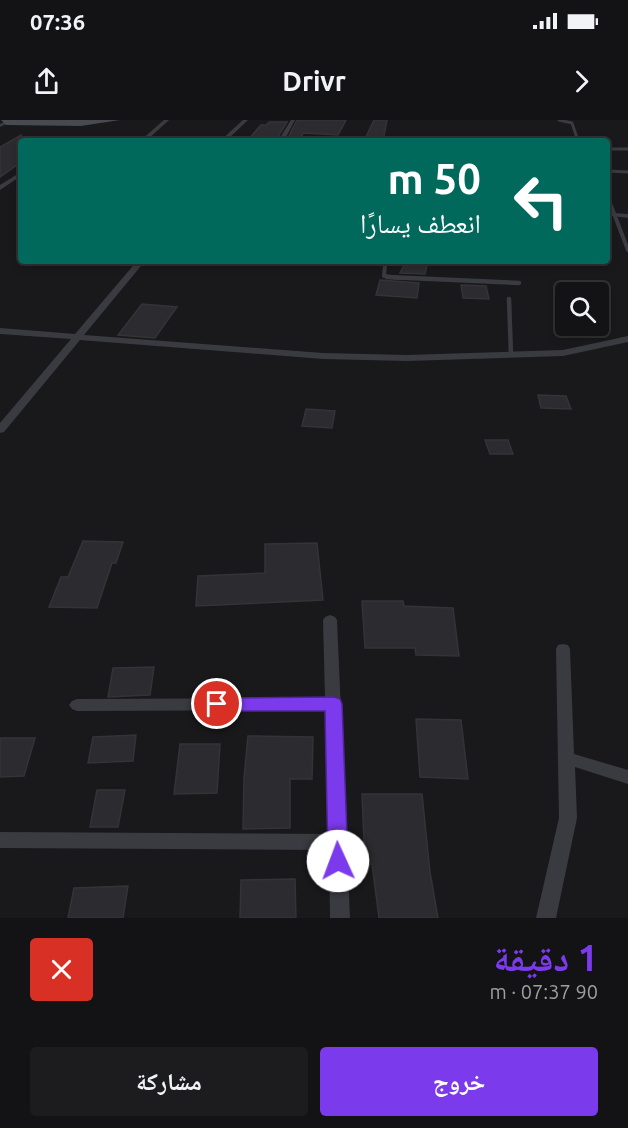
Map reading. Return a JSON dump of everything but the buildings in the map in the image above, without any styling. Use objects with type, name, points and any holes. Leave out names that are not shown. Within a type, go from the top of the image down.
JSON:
[{"type":"street","points":[[3,123],[81,123],[116,120]]},
{"type":"street","points":[[146,138],[167,120]]},
{"type":"street","points":[[226,138],[246,120]]},
{"type":"street","points":[[283,138],[293,120]]},
{"type":"street","points":[[10,174],[18,174]]},
{"type":"street","points":[[0,188],[18,175]]},
{"type":"street","points":[[614,215],[628,216]]},
{"type":"street","points":[[0,430],[138,264]]},
{"type":"street","points":[[0,331],[323,356],[407,358],[563,353],[628,339]]},
{"type":"street","points":[[330,620],[340,918]]},
{"type":"street","points":[[546,918],[568,818],[563,649]]},
{"type":"street","points":[[77,705],[334,704]]},
{"type":"street","points":[[566,758],[628,777]]},
{"type":"street","points":[[0,840],[338,842]]},
{"type":"lane","points":[[559,120],[572,123],[577,138]]},
{"type":"lane","points":[[610,149],[628,149]]},
{"type":"lane","points":[[610,171],[628,172]]},
{"type":"lane","points":[[610,204],[628,250]]},
{"type":"lane","points":[[384,264],[384,276],[392,278],[519,283]]},
{"type":"lane","points":[[509,299],[511,355]]},
{"type":"route","points":[[217,704],[334,704],[338,861]]}]
